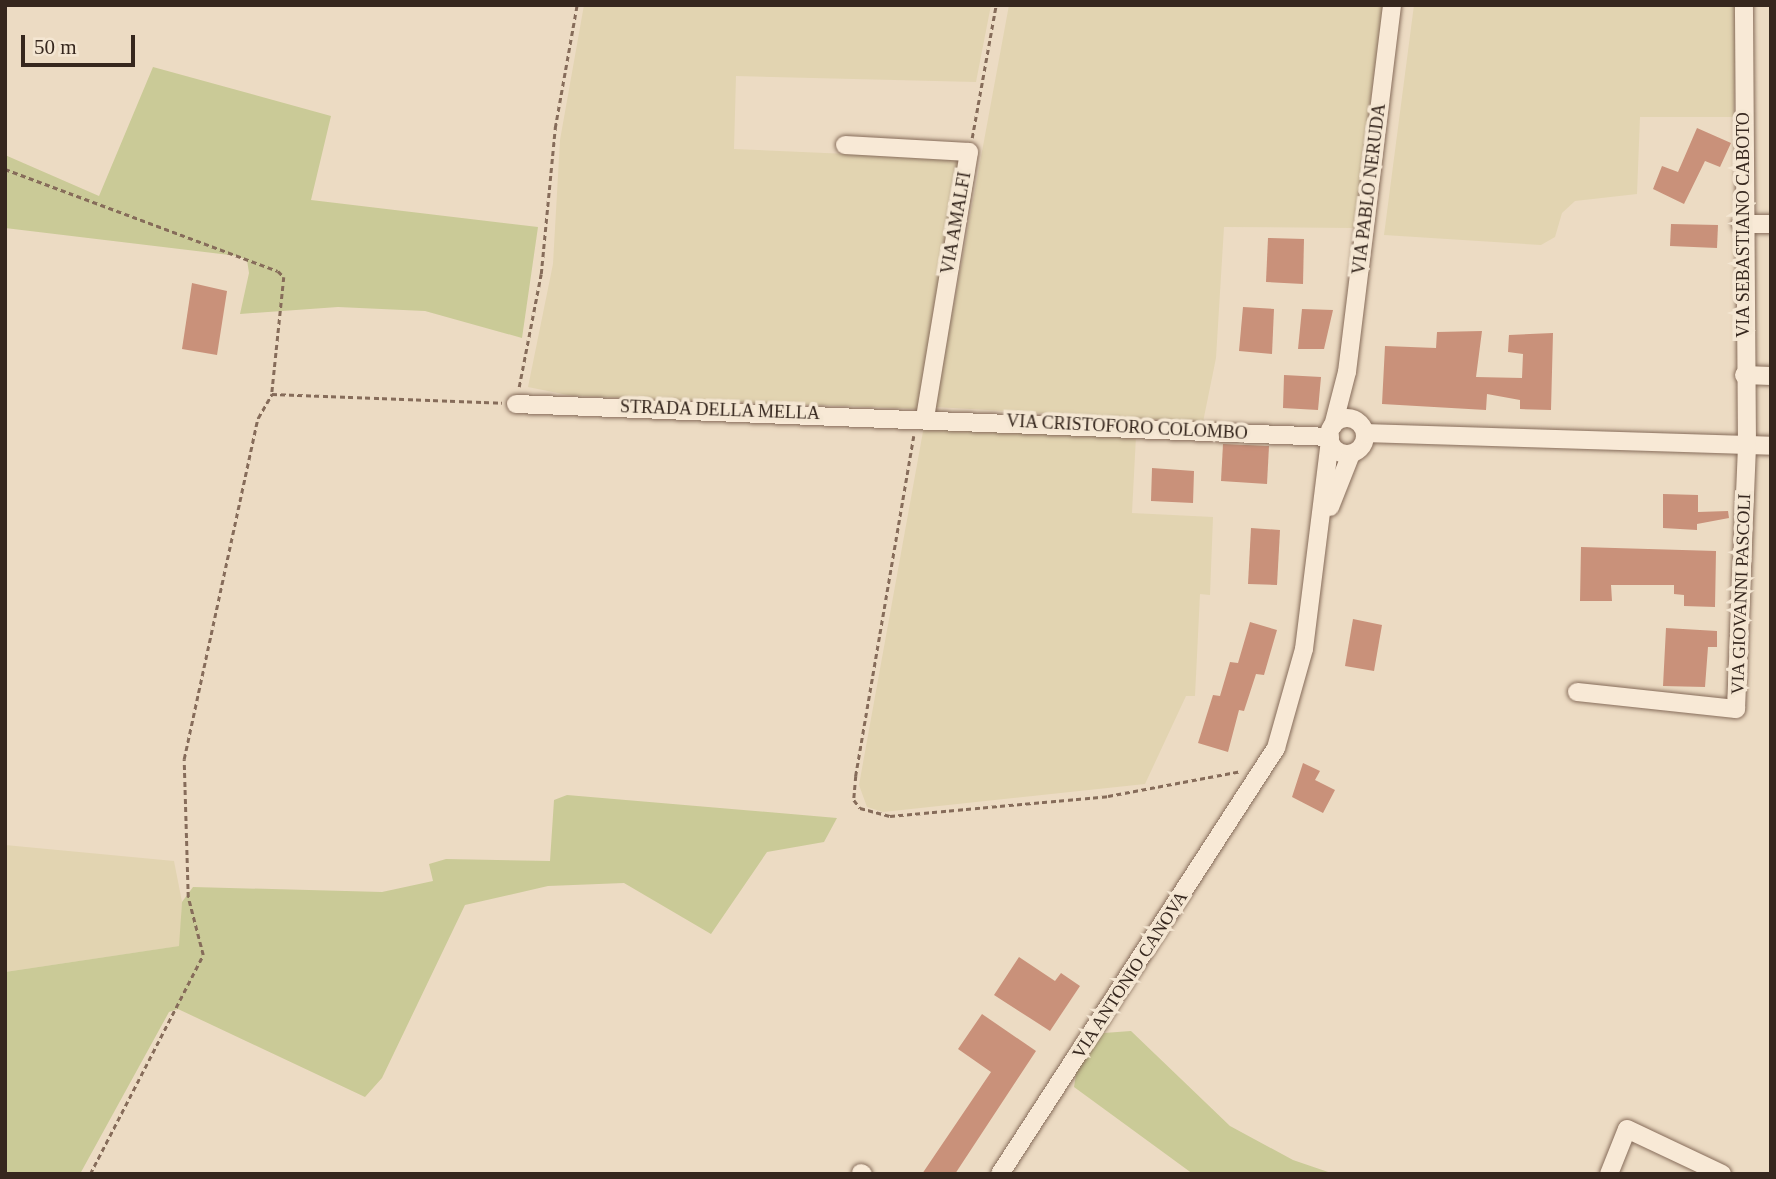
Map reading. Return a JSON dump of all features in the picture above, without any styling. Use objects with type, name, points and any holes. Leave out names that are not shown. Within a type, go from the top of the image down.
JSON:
[{"type":"street","name":"VIA PABLO NERUDA","points":[[1322,530],[1331,434],[1347,372],[1392,5]]},
{"type":"street","name":"VIA SEBASTIANO CABOTO","points":[[1744,5],[1741,223],[1747,445]]},
{"type":"street","name":"VIA AMALFI","points":[[845,145],[970,152],[921,417]]},
{"type":"street","points":[[1741,223],[1771,224]]},
{"type":"street","name":"VIA PABLO NERUDA","points":[[1347,372],[1358,439]]},
{"type":"street","points":[[1744,375],[1771,376]]},
{"type":"street","name":"STRADA DELLA MELLA","points":[[516,404],[921,417]]},
{"type":"street","name":"VIA CRISTOFORO COLOMBO","points":[[921,417],[1331,434],[1342,419],[1358,439]]},
{"type":"street","points":[[1331,434],[1340,453],[1358,439],[1408,436],[1771,446]]},
{"type":"street","points":[[1322,530],[1358,439]]},
{"type":"street","name":"VIA GIOVANNI PASCOLI","points":[[1577,692],[1736,709],[1747,445]]},
{"type":"street","name":"VIA ANTONIO CANOVA","points":[[1000,1174],[1265,770],[1297,685],[1322,530]]},
{"type":"street","points":[[1608,1174],[1627,1129],[1722,1174]]},
{"type":"path","points":[[272,394],[516,404],[541,274],[555,128],[577,5]]},
{"type":"path","points":[[970,152],[996,5]]},
{"type":"path","points":[[5,169],[278,271],[284,277],[272,394],[258,418],[184,759],[188,897],[203,955],[90,1174]]},
{"type":"path","points":[[921,417],[856,776],[854,800],[860,808],[890,816],[1108,796],[1265,770]]},
{"type":"shaded area","points":[[584,5],[991,5],[976,82],[736,76],[734,149],[962,159],[920,409],[573,396],[528,387],[553,264],[560,140]]},
{"type":"shaded area","points":[[1009,5],[1383,5],[1354,228],[1224,227],[1216,358],[1203,422],[935,407]]},
{"type":"shaded area","points":[[1414,5],[1736,5],[1734,117],[1640,117],[1637,194],[1575,201],[1562,213],[1555,237],[1541,245],[1384,235]]},
{"type":"shaded area","points":[[924,426],[1136,436],[1132,513],[1213,517],[1210,595],[1200,594],[1195,696],[1186,696],[1145,784],[883,812],[867,807],[859,785]]},
{"type":"shaded area","points":[[5,845],[174,861],[182,902],[180,946],[5,972]]},
{"type":"green space","points":[[153,67],[331,116],[311,200],[538,227],[522,338],[425,311],[338,307],[240,314],[249,273],[247,260],[238,256],[5,228],[5,155],[99,196]]},
{"type":"green space","points":[[567,795],[837,818],[824,842],[767,852],[711,934],[624,883],[548,886],[465,905],[382,1078],[365,1097],[178,1009],[169,1012],[80,1174],[5,1174],[5,972],[179,946],[182,902],[193,887],[382,892],[433,881],[429,864],[446,859],[550,861],[554,800]]},
{"type":"green space","points":[[1131,1031],[1230,1126],[1293,1160],[1334,1174],[1193,1174],[1074,1087],[1077,1068],[1104,1033]]},
{"type":"building","points":[[1697,128],[1731,143],[1720,167],[1705,161],[1684,204],[1653,189],[1662,166],[1678,172]]},
{"type":"building","points":[[1671,224],[1718,225],[1717,248],[1670,246]]},
{"type":"building","points":[[1268,238],[1304,239],[1303,284],[1266,282]]},
{"type":"building","points":[[192,283],[227,291],[217,355],[182,349]]},
{"type":"building","points":[[1243,307],[1274,309],[1272,354],[1239,351]]},
{"type":"building","points":[[1302,309],[1333,310],[1324,349],[1298,349]]},
{"type":"building","points":[[1482,331],[1476,377],[1522,378],[1523,354],[1508,352],[1509,335],[1553,333],[1551,410],[1520,409],[1520,400],[1487,394],[1486,410],[1382,404],[1385,346],[1436,348],[1437,332]]},
{"type":"building","points":[[1284,375],[1321,377],[1318,410],[1283,408]]},
{"type":"building","points":[[1223,444],[1269,446],[1267,484],[1221,481]]},
{"type":"building","points":[[1152,468],[1194,471],[1193,503],[1151,501]]},
{"type":"building","points":[[1663,494],[1698,495],[1698,512],[1728,511],[1729,518],[1697,524],[1697,530],[1663,528]]},
{"type":"building","points":[[1251,528],[1280,530],[1277,585],[1248,584]]},
{"type":"building","points":[[1581,547],[1716,551],[1715,607],[1684,606],[1684,595],[1674,594],[1674,585],[1611,585],[1612,601],[1580,601]]},
{"type":"building","points":[[1353,619],[1382,625],[1374,671],[1345,666]]},
{"type":"building","points":[[1250,622],[1277,630],[1264,675],[1256,674],[1244,711],[1239,710],[1228,752],[1198,743],[1213,695],[1220,696],[1230,662],[1238,663]]},
{"type":"building","points":[[1666,628],[1717,631],[1717,647],[1708,647],[1705,687],[1663,686]]},
{"type":"building","points":[[1303,763],[1320,771],[1315,780],[1335,790],[1323,813],[1292,797]]},
{"type":"building","points":[[1019,957],[1055,981],[1061,973],[1080,986],[1050,1031],[994,995]]},
{"type":"building","points":[[982,1014],[1036,1051],[955,1174],[922,1174],[991,1072],[958,1049]]}]
